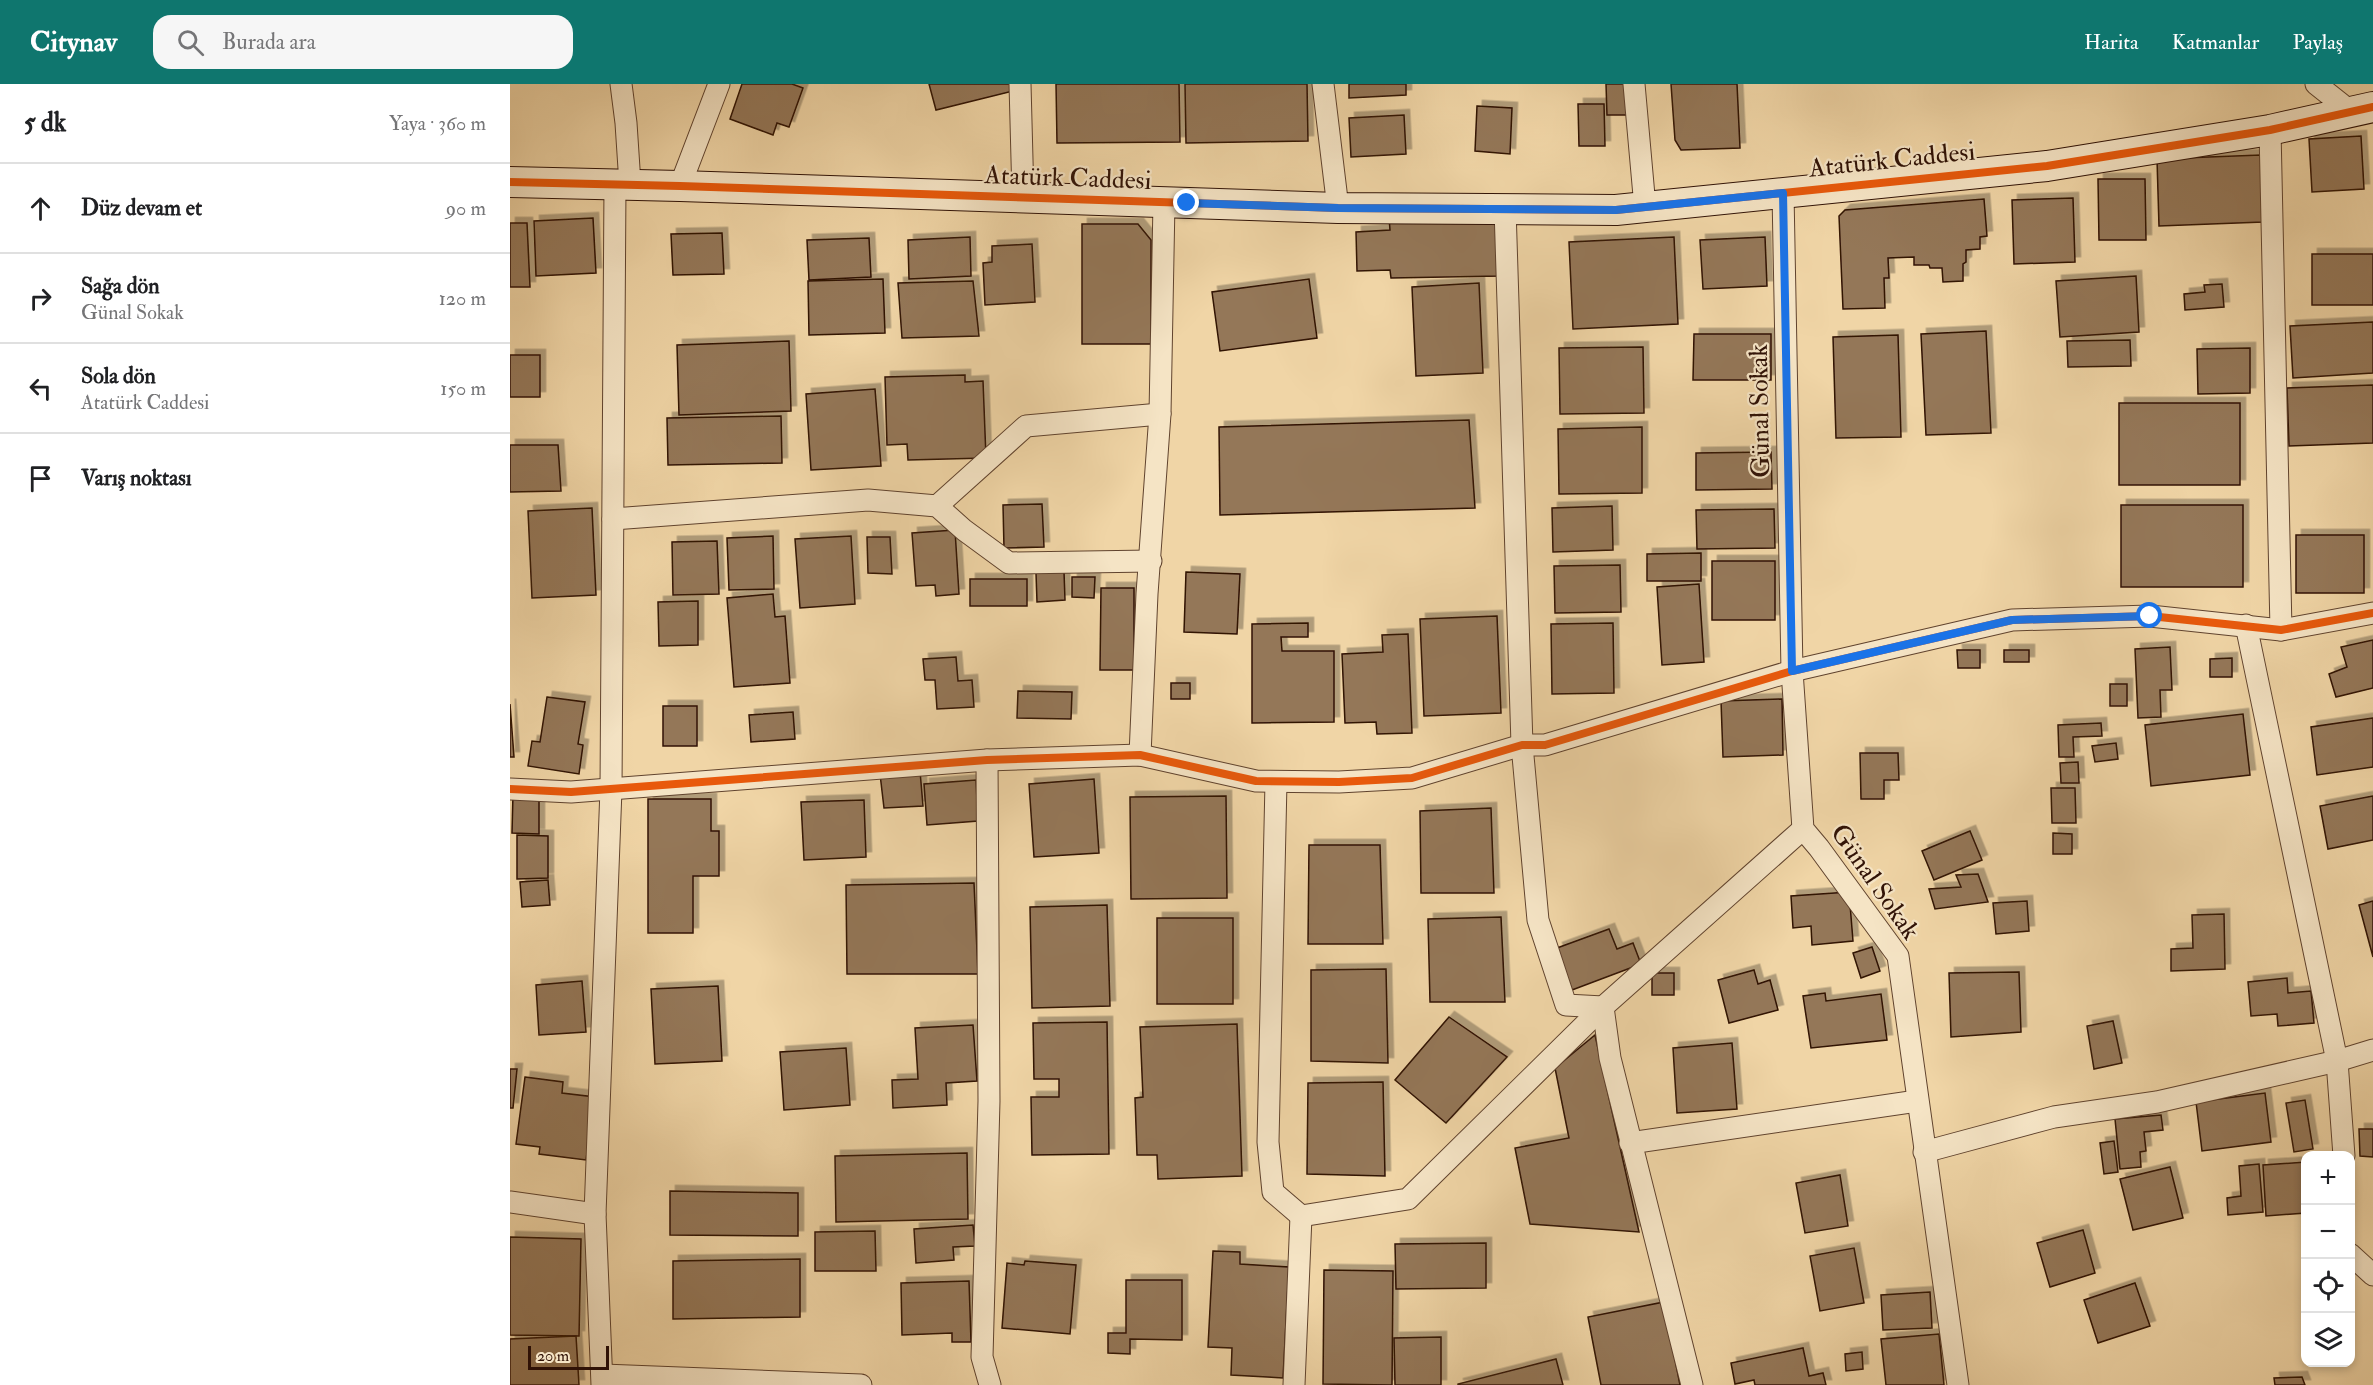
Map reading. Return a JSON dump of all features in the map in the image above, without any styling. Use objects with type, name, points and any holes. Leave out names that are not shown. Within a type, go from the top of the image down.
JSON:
[{"type":"street","points":[[621,84],[623,184],[613,519],[611,789],[595,1214],[602,1380],[861,1385]]},
{"type":"street","points":[[680,186],[719,84]]},
{"type":"street","points":[[1020,84],[1023,197]]},
{"type":"street","points":[[1323,84],[1338,208]]},
{"type":"street","points":[[1634,84],[1645,207]]},
{"type":"street","points":[[2316,84],[2361,109]]},
{"type":"street","name":"Atatürk Caddesi","points":[[510,182],[1338,208],[1616,210],[2047,166],[2270,130],[2361,109]]},
{"type":"street","points":[[2270,130],[2281,630]]},
{"type":"street","name":"Günal Sokak","points":[[1783,193],[1792,671],[1803,829],[1898,956],[1958,1385]]},
{"type":"street","points":[[1140,755],[1147,594],[1160,414],[1164,202]]},
{"type":"street","points":[[1505,208],[1522,745],[1538,920],[1566,1005],[1604,1007]]},
{"type":"street","points":[[937,506],[1026,426],[1160,414]]},
{"type":"street","points":[[613,519],[868,500],[937,506],[964,530],[1009,563],[1151,561]]},
{"type":"street","points":[[510,789],[571,792],[987,760],[1140,755],[1256,781],[1339,783],[1412,778],[1522,745],[1545,745],[1792,671],[2012,620],[2150,616],[2281,630],[2373,613]]},
{"type":"street","points":[[2246,625],[2337,1061],[2344,1151]]},
{"type":"street","points":[[987,760],[989,1101],[982,1357],[990,1385]]},
{"type":"street","points":[[1276,782],[1268,1142],[1273,1192],[1301,1216]]},
{"type":"street","points":[[1301,1216],[1408,1198],[1604,1007],[1803,829]]},
{"type":"street","points":[[1604,1007],[1610,1058],[1692,1385]]},
{"type":"street","points":[[1924,1152],[2054,1117],[2157,1102],[2337,1061],[2373,1050]]},
{"type":"street","points":[[1630,1143],[1917,1101]]},
{"type":"street","points":[[510,1202],[595,1214]]},
{"type":"street","points":[[1294,1385],[1301,1216]]},
{"type":"street","points":[[2355,1259],[2373,1275]]},
{"type":"building","points":[[742,84],[792,84],[803,88],[789,127],[777,123],[773,135],[730,119]]},
{"type":"building","points":[[929,84],[1011,84],[1013,91],[936,110]]},
{"type":"building","points":[[1056,84],[1179,84],[1180,142],[1057,143]]},
{"type":"building","points":[[1185,84],[1307,84],[1308,141],[1186,143]]},
{"type":"building","points":[[1349,84],[1406,84],[1406,95],[1349,98]]},
{"type":"building","points":[[1606,84],[1630,84],[1631,115],[1607,115]]},
{"type":"building","points":[[1671,84],[1737,84],[1740,148],[1681,150],[1675,140]]},
{"type":"building","points":[[1578,104],[1604,104],[1605,146],[1579,146]]},
{"type":"building","points":[[1477,106],[1512,108],[1510,154],[1475,151]]},
{"type":"building","points":[[1404,115],[1406,154],[1351,157],[1349,118]]},
{"type":"building","points":[[2361,136],[2364,189],[2312,192],[2309,139]]},
{"type":"building","points":[[2261,155],[2263,222],[2159,226],[2157,159]]},
{"type":"building","points":[[2098,179],[2145,179],[2146,240],[2099,240]]},
{"type":"building","points":[[2073,198],[2075,262],[2014,264],[2012,200]]},
{"type":"building","points":[[1984,199],[1987,236],[1980,237],[1980,249],[1966,250],[1963,281],[1943,282],[1942,268],[1914,265],[1914,257],[1888,258],[1889,278],[1884,278],[1885,308],[1843,309],[1839,216],[1845,210]]},
{"type":"building","points":[[1498,214],[1500,276],[1391,278],[1390,270],[1357,271],[1356,232],[1390,230],[1389,217]]},
{"type":"building","points":[[593,218],[596,273],[536,276],[534,221]]},
{"type":"building","points":[[510,223],[527,223],[530,287],[510,287]]},
{"type":"building","points":[[1082,224],[1138,224],[1151,240],[1151,344],[1082,344]]},
{"type":"building","points":[[722,233],[724,274],[673,275],[671,234]]},
{"type":"building","points":[[970,237],[971,276],[909,279],[908,240]]},
{"type":"building","points":[[1674,237],[1678,324],[1573,329],[1569,242]]},
{"type":"building","points":[[1765,237],[1767,286],[1703,289],[1700,240]]},
{"type":"building","points":[[869,238],[871,277],[809,280],[807,240]]},
{"type":"building","points":[[1032,244],[1035,302],[985,305],[983,263],[992,262],[992,246]]},
{"type":"building","points":[[2312,254],[2373,254],[2373,305],[2312,305]]},
{"type":"building","points":[[2136,276],[2139,332],[2060,337],[2056,281]]},
{"type":"building","points":[[883,279],[885,333],[809,335],[808,281]]},
{"type":"building","points":[[1309,279],[1317,338],[1220,351],[1212,292]]},
{"type":"building","points":[[973,281],[979,336],[902,338],[898,283]]},
{"type":"building","points":[[1479,283],[1483,373],[1416,376],[1412,287]]},
{"type":"building","points":[[2222,284],[2224,307],[2185,310],[2184,294],[2205,292],[2204,285]]},
{"type":"building","points":[[2373,322],[2373,373],[2293,378],[2290,326]]},
{"type":"building","points":[[1986,331],[1991,433],[1926,435],[1921,334]]},
{"type":"building","points":[[1694,334],[1771,334],[1771,380],[1693,380]]},
{"type":"building","points":[[1898,335],[1901,437],[1836,438],[1833,337]]},
{"type":"building","points":[[2130,340],[2131,366],[2068,367],[2067,341]]},
{"type":"building","points":[[789,341],[791,411],[679,415],[677,345]]},
{"type":"building","points":[[1643,347],[1644,413],[1560,414],[1559,348]]},
{"type":"building","points":[[2250,348],[2250,393],[2198,394],[2197,349]]},
{"type":"building","points":[[510,355],[540,355],[540,397],[510,397]]},
{"type":"building","points":[[965,375],[965,382],[983,381],[986,458],[908,460],[907,444],[887,445],[885,377]]},
{"type":"building","points":[[2373,385],[2373,443],[2289,446],[2287,388]]},
{"type":"building","points":[[875,389],[881,466],[811,470],[806,394]]},
{"type":"building","points":[[2119,403],[2240,403],[2240,485],[2119,485]]},
{"type":"building","points":[[781,416],[782,463],[668,465],[667,418]]},
{"type":"building","points":[[1469,420],[1475,508],[1220,515],[1219,427]]},
{"type":"building","points":[[1642,427],[1642,493],[1559,494],[1558,429]]},
{"type":"building","points":[[510,445],[558,445],[561,491],[510,492]]},
{"type":"building","points":[[1771,452],[1772,489],[1696,490],[1696,453]]},
{"type":"building","points":[[1042,504],[1044,547],[1004,548],[1003,505]]},
{"type":"building","points":[[2121,505],[2243,505],[2243,587],[2121,587]]},
{"type":"building","points":[[1612,506],[1613,550],[1553,552],[1552,508]]},
{"type":"building","points":[[592,508],[596,595],[532,598],[528,511]]},
{"type":"building","points":[[1774,509],[1775,548],[1697,549],[1696,510]]},
{"type":"building","points":[[955,530],[959,594],[936,596],[935,585],[916,586],[912,533]]},
{"type":"building","points":[[2296,535],[2364,535],[2364,593],[2296,593]]},
{"type":"building","points":[[773,536],[774,589],[729,590],[727,538]]},
{"type":"building","points":[[851,536],[855,604],[800,608],[795,539]]},
{"type":"building","points":[[867,537],[890,537],[892,574],[868,573]]},
{"type":"building","points":[[717,541],[719,594],[673,595],[672,542]]},
{"type":"building","points":[[1701,553],[1701,581],[1647,581],[1647,554]]},
{"type":"building","points":[[1712,561],[1775,561],[1775,620],[1712,620]]},
{"type":"building","points":[[1620,565],[1621,612],[1555,613],[1554,566]]},
{"type":"building","points":[[1064,572],[1065,600],[1037,602],[1036,573]]},
{"type":"building","points":[[1186,572],[1240,574],[1237,634],[1184,632]]},
{"type":"building","points":[[1072,577],[1095,577],[1094,598],[1072,597]]},
{"type":"building","points":[[970,579],[1027,579],[1027,606],[970,606]]},
{"type":"building","points":[[1699,584],[1704,662],[1662,665],[1657,587]]},
{"type":"building","points":[[1101,588],[1134,588],[1134,670],[1100,670]]},
{"type":"building","points":[[773,594],[775,617],[785,616],[790,683],[734,687],[727,598]]},
{"type":"building","points":[[698,601],[698,645],[659,646],[658,602]]},
{"type":"building","points":[[1497,616],[1501,713],[1424,716],[1420,619]]},
{"type":"building","points":[[1308,623],[1308,637],[1281,637],[1282,651],[1334,651],[1334,722],[1252,723],[1252,624]]},
{"type":"building","points":[[1613,623],[1614,693],[1552,694],[1551,624]]},
{"type":"building","points":[[1408,634],[1412,733],[1377,734],[1376,722],[1345,723],[1342,654],[1383,652],[1382,635]]},
{"type":"building","points":[[2373,640],[2373,688],[2336,697],[2329,674],[2347,667],[2341,647]]},
{"type":"building","points":[[2170,647],[2172,690],[2160,690],[2161,717],[2138,718],[2135,649]]},
{"type":"building","points":[[1957,650],[1980,650],[1980,668],[1958,668]]},
{"type":"building","points":[[2004,650],[2029,650],[2029,662],[2004,662]]},
{"type":"building","points":[[956,657],[958,681],[972,680],[974,707],[937,709],[935,680],[925,680],[923,659]]},
{"type":"building","points":[[2232,658],[2232,677],[2210,677],[2210,659]]},
{"type":"building","points":[[1171,683],[1190,683],[1190,699],[1171,699]]},
{"type":"building","points":[[2110,684],[2127,684],[2127,706],[2110,706]]},
{"type":"building","points":[[1018,691],[1072,692],[1071,719],[1017,718]]},
{"type":"building","points":[[547,697],[585,702],[578,744],[583,745],[579,774],[528,766],[532,741],[540,742]]},
{"type":"building","points":[[1782,699],[1783,755],[1723,757],[1721,701]]},
{"type":"building","points":[[510,704],[514,757],[510,757]]},
{"type":"building","points":[[663,706],[697,706],[697,746],[663,746]]},
{"type":"building","points":[[793,712],[795,739],[751,742],[749,715]]},
{"type":"building","points":[[2243,714],[2250,775],[2151,786],[2145,725]]},
{"type":"building","points":[[2373,718],[2373,767],[2317,775],[2311,727]]},
{"type":"building","points":[[2101,723],[2102,736],[2073,737],[2074,757],[2059,757],[2058,725]]},
{"type":"building","points":[[2116,743],[2118,759],[2095,762],[2092,746]]},
{"type":"building","points":[[1860,753],[1898,753],[1899,780],[1884,780],[1884,799],[1861,799]]},
{"type":"building","points":[[2078,762],[2079,783],[2061,783],[2060,763]]},
{"type":"building","points":[[920,771],[923,806],[884,808],[880,774]]},
{"type":"building","points":[[1094,779],[1099,853],[1034,857],[1029,784]]},
{"type":"building","points":[[976,780],[978,821],[927,825],[924,784]]},
{"type":"building","points":[[2051,788],[2075,788],[2076,823],[2052,823]]},
{"type":"building","points":[[513,794],[539,794],[539,834],[512,833]]},
{"type":"building","points":[[1226,796],[1227,898],[1131,899],[1130,797]]},
{"type":"building","points":[[2373,796],[2373,840],[2328,849],[2320,806]]},
{"type":"building","points":[[648,799],[711,799],[711,831],[719,831],[719,876],[693,876],[693,933],[648,933]]},
{"type":"building","points":[[864,800],[866,857],[804,860],[801,802]]},
{"type":"building","points":[[1491,808],[1494,893],[1421,893],[1420,811]]},
{"type":"building","points":[[1970,831],[1982,860],[1934,880],[1922,851]]},
{"type":"building","points":[[2053,833],[2072,834],[2072,854],[2053,854]]},
{"type":"building","points":[[517,835],[548,836],[548,878],[517,879]]},
{"type":"building","points":[[1309,845],[1380,845],[1383,944],[1308,944]]},
{"type":"building","points":[[1978,874],[1988,902],[1935,909],[1929,889],[1961,887],[1956,875]]},
{"type":"building","points":[[548,880],[550,905],[522,907],[520,882]]},
{"type":"building","points":[[974,883],[978,974],[847,974],[846,885]]},
{"type":"building","points":[[1849,892],[1853,941],[1812,945],[1811,926],[1793,928],[1791,896]]},
{"type":"building","points":[[2027,901],[2029,931],[1996,934],[1993,903]]},
{"type":"building","points":[[2373,901],[2373,957],[2359,905]]},
{"type":"building","points":[[1107,905],[1110,1006],[1032,1008],[1030,907]]},
{"type":"building","points":[[2224,914],[2225,969],[2171,971],[2171,949],[2193,948],[2192,915]]},
{"type":"building","points":[[1501,917],[1505,1002],[1430,1002],[1428,919]]},
{"type":"building","points":[[1157,918],[1233,918],[1233,1004],[1157,1004]]},
{"type":"building","points":[[1609,929],[1617,949],[1633,943],[1641,964],[1572,990],[1557,948]]},
{"type":"building","points":[[1872,947],[1880,971],[1861,978],[1853,953]]},
{"type":"building","points":[[1386,969],[1388,1063],[1311,1061],[1311,970]]},
{"type":"building","points":[[1754,970],[1758,984],[1770,980],[1778,1010],[1729,1023],[1718,980]]},
{"type":"building","points":[[2019,972],[2021,1032],[1951,1037],[1949,973]]},
{"type":"building","points":[[1652,973],[1674,973],[1674,995],[1652,995]]},
{"type":"building","points":[[2287,978],[2288,993],[2311,991],[2314,1023],[2278,1026],[2277,1014],[2251,1016],[2248,982]]},
{"type":"building","points":[[582,981],[586,1032],[539,1035],[536,985]]},
{"type":"building","points":[[718,986],[722,1061],[655,1064],[651,989]]},
{"type":"building","points":[[1825,993],[1826,1001],[1881,994],[1887,1040],[1811,1048],[1803,996]]},
{"type":"building","points":[[1449,1017],[1507,1057],[1446,1123],[1395,1080]]},
{"type":"building","points":[[2113,1021],[2122,1063],[2094,1069],[2087,1026]]},
{"type":"building","points":[[1107,1022],[1109,1154],[1032,1155],[1031,1097],[1059,1097],[1059,1079],[1034,1079],[1033,1023]]},
{"type":"building","points":[[1237,1024],[1242,1176],[1158,1179],[1157,1155],[1137,1155],[1135,1098],[1143,1097],[1140,1027]]},
{"type":"building","points":[[973,1025],[977,1081],[946,1083],[947,1105],[893,1108],[892,1080],[918,1079],[915,1028]]},
{"type":"building","points":[[1595,1035],[1639,1232],[1530,1224],[1515,1148],[1569,1138],[1555,1068]]},
{"type":"building","points":[[1732,1043],[1737,1109],[1677,1113],[1673,1048]]},
{"type":"building","points":[[846,1048],[850,1105],[784,1110],[780,1052]]},
{"type":"building","points":[[510,1069],[517,1069],[513,1108],[510,1108]]},
{"type":"building","points":[[525,1077],[563,1082],[562,1093],[595,1097],[586,1160],[539,1154],[540,1147],[516,1144]]},
{"type":"building","points":[[1383,1082],[1385,1176],[1307,1174],[1308,1083]]},
{"type":"building","points":[[2265,1093],[2271,1142],[2202,1151],[2196,1102]]},
{"type":"building","points":[[2305,1100],[2313,1149],[2294,1152],[2286,1103]]},
{"type":"building","points":[[2161,1115],[2163,1130],[2144,1132],[2146,1151],[2140,1152],[2141,1167],[2120,1169],[2115,1119]]},
{"type":"building","points":[[2359,1129],[2373,1129],[2373,1157],[2360,1156]]},
{"type":"building","points":[[2114,1141],[2118,1172],[2104,1174],[2100,1143]]},
{"type":"building","points":[[967,1153],[968,1219],[836,1222],[835,1156]]},
{"type":"building","points":[[2301,1162],[2301,1213],[2266,1216],[2263,1165]]},
{"type":"building","points":[[2259,1164],[2263,1212],[2228,1215],[2227,1198],[2241,1196],[2239,1166]]},
{"type":"building","points":[[2170,1167],[2183,1218],[2133,1230],[2120,1179]]},
{"type":"building","points":[[1840,1175],[1848,1226],[1805,1233],[1796,1183]]},
{"type":"building","points":[[670,1191],[798,1193],[798,1236],[670,1235]]},
{"type":"building","points":[[973,1225],[975,1246],[953,1247],[954,1260],[916,1263],[914,1229]]},
{"type":"building","points":[[2083,1230],[2095,1273],[2050,1287],[2037,1243]]},
{"type":"building","points":[[875,1231],[876,1271],[815,1271],[815,1232]]},
{"type":"building","points":[[510,1237],[581,1239],[579,1336],[510,1335]]},
{"type":"building","points":[[1486,1243],[1486,1288],[1396,1289],[1395,1244]]},
{"type":"building","points":[[1854,1248],[1864,1303],[1820,1311],[1810,1256]]},
{"type":"building","points":[[1213,1251],[1240,1252],[1240,1264],[1289,1267],[1283,1378],[1231,1375],[1232,1348],[1208,1347]]},
{"type":"building","points":[[800,1259],[800,1317],[673,1319],[673,1261]]},
{"type":"building","points":[[1025,1261],[1076,1265],[1070,1334],[1002,1328],[1007,1263],[1024,1265]]},
{"type":"building","points":[[1324,1270],[1393,1271],[1392,1385],[1323,1384]]},
{"type":"building","points":[[1126,1280],[1182,1280],[1182,1340],[1130,1339],[1130,1354],[1108,1353],[1108,1333],[1126,1333]]},
{"type":"building","points":[[969,1281],[971,1342],[952,1342],[952,1333],[902,1335],[901,1283]]},
{"type":"building","points":[[2135,1283],[2150,1326],[2098,1343],[2084,1300]]},
{"type":"building","points":[[1930,1292],[1932,1328],[1883,1330],[1881,1295]]},
{"type":"building","points":[[1664,1302],[1680,1385],[1601,1385],[1588,1317]]},
{"type":"building","points":[[1939,1334],[1944,1385],[1886,1385],[1881,1339]]},
{"type":"building","points":[[576,1336],[579,1385],[510,1385],[510,1339]]},
{"type":"building","points":[[1441,1337],[1441,1385],[1395,1385],[1394,1338]]},
{"type":"building","points":[[1803,1348],[1809,1376],[1823,1373],[1826,1385],[1755,1385],[1754,1380],[1735,1384],[1731,1363]]},
{"type":"building","points":[[1862,1352],[1863,1369],[1846,1371],[1845,1354]]},
{"type":"building","points":[[1556,1359],[1563,1385],[1458,1385],[1458,1384]]},
{"type":"building","points":[[2302,1377],[2305,1385],[2275,1385],[2274,1378]]},
{"type":"cycle path","points":[[510,182],[1338,208],[1616,210],[2047,166],[2270,130],[2373,107]]},
{"type":"cycle path","points":[[510,789],[571,792],[987,760],[1140,755],[1256,781],[1339,782],[1412,778],[1522,745],[1545,745],[1792,671],[2012,620],[2150,616],[2281,630],[2373,613]]},
{"type":"route","points":[[1187,203],[1338,208],[1616,210],[1783,193],[1792,671],[2012,620],[2150,616]]}]
